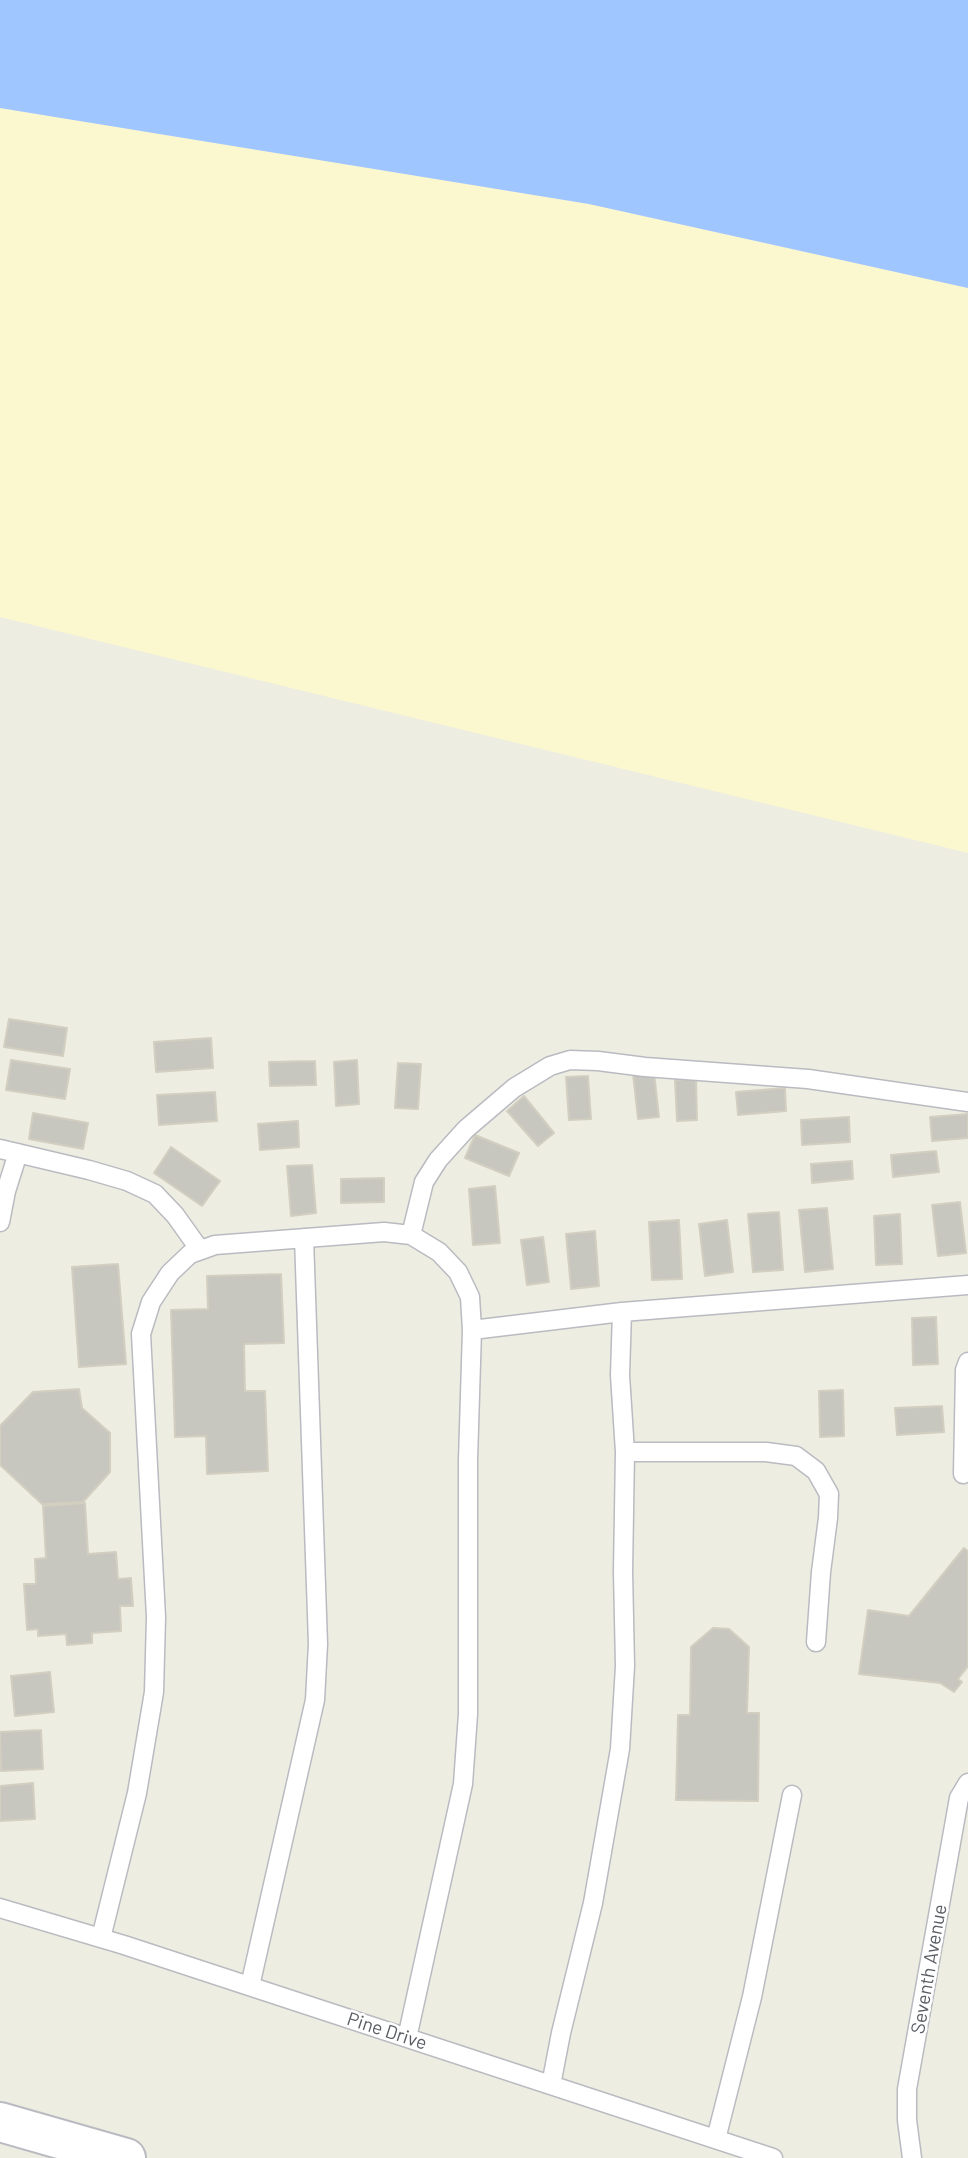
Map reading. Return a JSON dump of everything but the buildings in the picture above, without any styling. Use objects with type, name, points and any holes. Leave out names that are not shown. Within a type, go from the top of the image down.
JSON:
[{"type":"street","points":[[0,2122],[126,2158]]},
{"type":"lane","points":[[411,1235],[424,1182],[438,1160],[466,1129],[514,1088],[550,1066],[570,1060],[807,1079],[968,1102]]},
{"type":"lane","points":[[0,1222],[9,1151],[114,1177],[155,1194],[200,1250]]},
{"type":"lane","points":[[101,1938],[137,1793],[154,1692],[156,1617],[141,1334],[151,1302],[170,1273],[190,1254],[215,1245],[384,1232],[411,1235],[439,1252],[458,1272],[470,1297],[472,1330],[468,1460],[468,1714],[463,1784],[407,2038]]},
{"type":"lane","points":[[250,1986],[315,1700],[318,1644],[304,1238]]},
{"type":"lane","points":[[472,1330],[622,1312],[968,1285]]},
{"type":"lane","points":[[551,2085],[593,1903],[620,1749],[625,1666],[625,1452],[620,1375],[622,1312]]},
{"type":"lane","points":[[963,1474],[965,1370],[968,1362]]},
{"type":"lane","points":[[625,1452],[766,1452],[796,1456],[816,1471],[829,1494],[816,1642]]},
{"type":"lane","name":"Seventh Avenue","points":[[912,2158],[907,2120],[907,2089],[959,1798],[968,1783]]},
{"type":"lane","points":[[716,2139],[752,1997],[792,1794]]},
{"type":"lane","name":"Pine Drive","points":[[0,1908],[250,1986],[773,2158]]},
{"type":"sand","points":[[0,108],[589,204],[968,288],[968,853],[0,617]]},
{"type":"water","points":[[0,0],[968,0],[968,288],[589,204],[0,108]]}]
